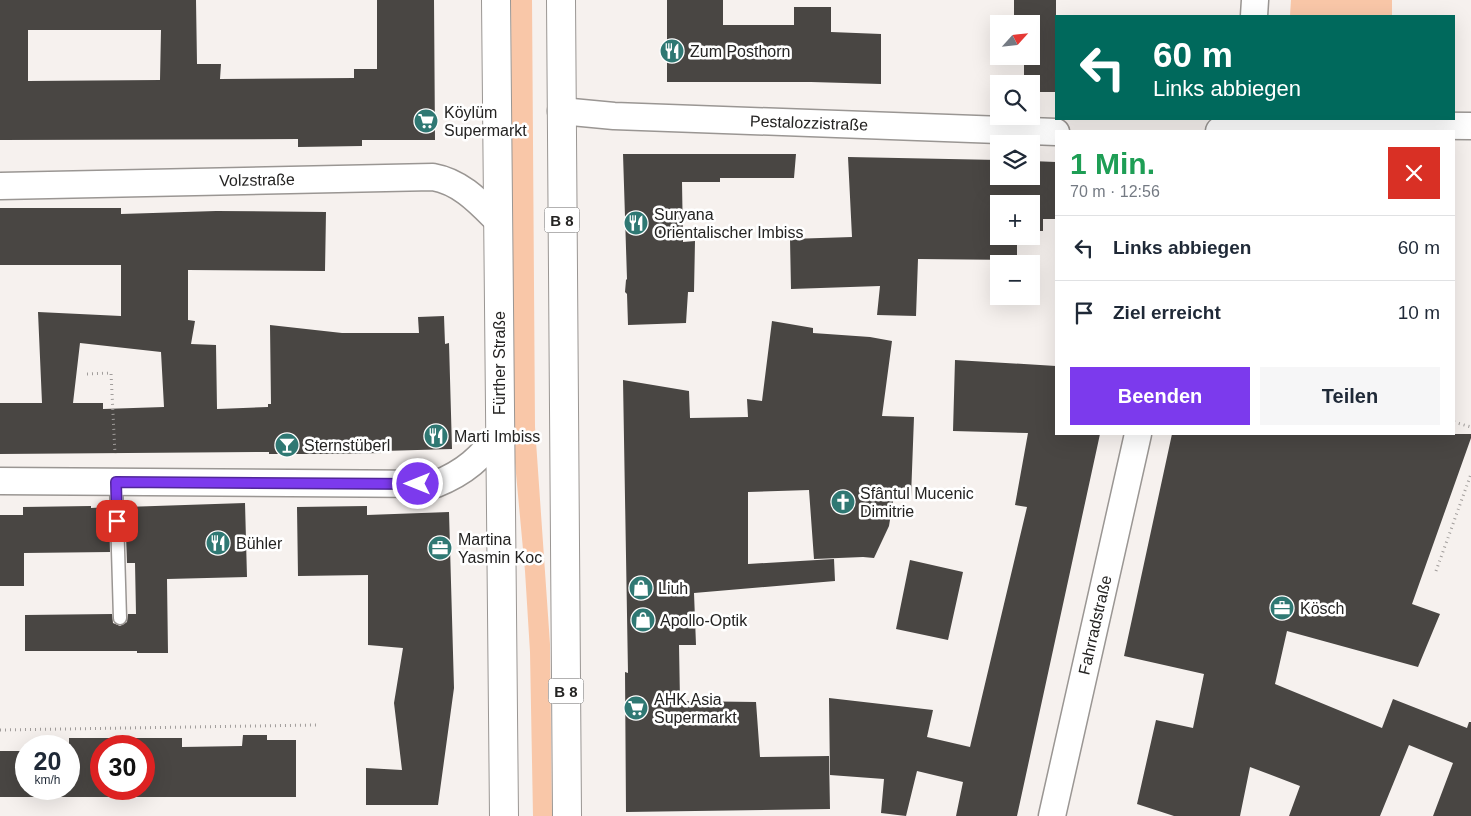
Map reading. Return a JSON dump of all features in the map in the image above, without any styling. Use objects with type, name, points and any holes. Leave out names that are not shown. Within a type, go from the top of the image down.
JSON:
[{"type":"main road","name":"Fürther Straße","points":[[496,0],[504,816]]},
{"type":"main road","name":"B 8","points":[[561,0],[567,816]]},
{"type":"street","points":[[1254,15],[1255,0]]},
{"type":"street","name":"Pestalozzistraße","points":[[562,111],[614,116],[1055,132]]},
{"type":"street","points":[[1222,130],[1248,121],[1471,126]]},
{"type":"street","name":"Volzstraße","points":[[0,186],[434,177],[445,179],[460,186],[498,221]]},
{"type":"street","points":[[0,481],[436,484],[455,476],[475,462],[500,433]]},
{"type":"street","name":"Fahrradstraße","points":[[1052,816],[1138,435]]},
{"type":"lane","points":[[116,482],[120,618]]},
{"type":"path","points":[[86,374],[111,373],[116,482]]},
{"type":"path","points":[[1455,422],[1471,428]]},
{"type":"path","points":[[1436,571],[1471,474]]},
{"type":"path","points":[[0,730],[317,726]]},
{"type":"shaded area","points":[[511,0],[532,0],[535,427],[550,644],[552,816],[533,816],[530,652],[525,571],[513,441]]},
{"type":"shaded area","points":[[1291,0],[1392,0],[1392,15],[1290,15]]},
{"type":"building","points":[[0,0],[196,0],[197,64],[221,64],[220,79],[354,78],[354,69],[377,69],[377,0],[434,0],[435,140],[362,140],[362,146],[298,147],[298,139],[0,140]],"holes":[[[28,30],[161,30],[160,80],[28,81]]]},
{"type":"building","points":[[667,0],[723,0],[723,25],[794,25],[794,7],[831,7],[831,32],[881,34],[881,84],[667,82]]},
{"type":"building","points":[[1014,0],[1056,0],[1055,92],[1040,92],[1040,75],[1024,75],[1024,65],[1040,65],[1040,15],[1014,15]]},
{"type":"building","points":[[623,154],[796,154],[794,178],[720,178],[720,182],[682,182],[683,242],[695,241],[694,292],[688,292],[686,323],[628,325],[627,294],[625,292],[627,279]]},
{"type":"building","points":[[848,157],[990,160],[990,185],[1040,185],[1040,161],[1055,162],[1055,219],[1043,219],[1043,231],[1040,231],[1040,195],[990,195],[990,245],[1017,245],[1017,255],[990,255],[990,260],[918,259],[916,316],[877,315],[880,286],[791,289],[790,239],[852,237]]},
{"type":"building","points":[[0,208],[121,208],[121,214],[216,211],[326,212],[325,271],[188,270],[188,320],[195,321],[191,344],[216,345],[217,409],[268,407],[268,404],[271,404],[270,325],[342,333],[419,333],[418,317],[444,316],[445,344],[449,343],[452,449],[323,454],[269,454],[269,452],[0,454],[0,403],[42,403],[38,312],[121,316],[121,265],[0,265]],"holes":[[[80,343],[161,352],[164,407],[103,409],[103,403],[73,403]]]},
{"type":"building","points":[[772,321],[813,328],[813,333],[870,337],[892,341],[882,416],[914,417],[911,497],[894,495],[889,526],[874,558],[814,559],[809,490],[748,492],[748,564],[834,559],[835,581],[694,593],[696,645],[679,645],[680,701],[756,702],[760,757],[829,756],[830,809],[626,812],[625,672],[628,673],[623,380],[689,391],[690,418],[748,417],[747,399],[762,401]]},
{"type":"building","points":[[955,360],[1055,366],[1055,435],[1100,435],[1017,816],[956,816],[963,782],[917,771],[906,816],[881,813],[884,779],[830,775],[829,698],[933,710],[927,737],[970,747],[1027,507],[1015,505],[1028,433],[953,431]]},
{"type":"building","points":[[1471,434],[1412,604],[1440,614],[1418,667],[1287,631],[1275,684],[1382,728],[1393,699],[1467,728],[1469,722],[1471,722],[1471,816],[1433,816],[1453,763],[1409,745],[1380,816],[1289,816],[1300,786],[1250,767],[1240,816],[1174,816],[1137,804],[1156,720],[1193,728],[1204,674],[1124,656],[1172,435]]},
{"type":"building","points":[[245,503],[247,577],[167,579],[168,653],[137,653],[137,651],[25,651],[25,615],[112,614],[113,623],[120,626],[127,622],[128,614],[136,614],[135,563],[127,563],[125,507]]},
{"type":"building","points":[[91,506],[91,508],[109,507],[110,552],[24,553],[24,586],[0,586],[0,515],[23,515],[23,507]]},
{"type":"building","points":[[367,506],[367,515],[449,512],[454,688],[438,805],[366,805],[366,768],[402,770],[394,703],[403,648],[368,645],[368,575],[298,576],[297,507]]},
{"type":"building","points":[[910,560],[963,572],[948,640],[896,629]]},
{"type":"building","points":[[243,735],[267,735],[267,740],[296,740],[296,797],[155,797],[155,738],[182,738],[182,747],[242,746]]},
{"type":"building","points":[[80,738],[90,738],[90,797],[80,797]]},
{"type":"building","points":[[0,751],[15,751],[15,797],[0,797]]},
{"type":"place","name":"Zum Posthorn","points":[[672,51]]},
{"type":"place","name":"Köylüm Supermarkt","points":[[426,121]]},
{"type":"place","name":"Suryana Orientalischer Imbiss","points":[[636,223]]},
{"type":"place","name":"Marti Imbiss","points":[[436,436]]},
{"type":"place","name":"Sternstüberl","points":[[287,445]]},
{"type":"place","name":"Sfântul Mucenic Dimitrie","points":[[843,502]]},
{"type":"place","name":"Bühler","points":[[218,543]]},
{"type":"place","name":"Martina Yasmin Koc","points":[[440,548]]},
{"type":"place","name":"Liuh","points":[[641,588]]},
{"type":"place","name":"Kösch","points":[[1282,608]]},
{"type":"place","name":"Apollo-Optik","points":[[643,620]]},
{"type":"place","name":"AHK Asia Supermarkt","points":[[636,708]]},
{"type":"route","points":[[117,521],[116,482],[418,484]]}]
